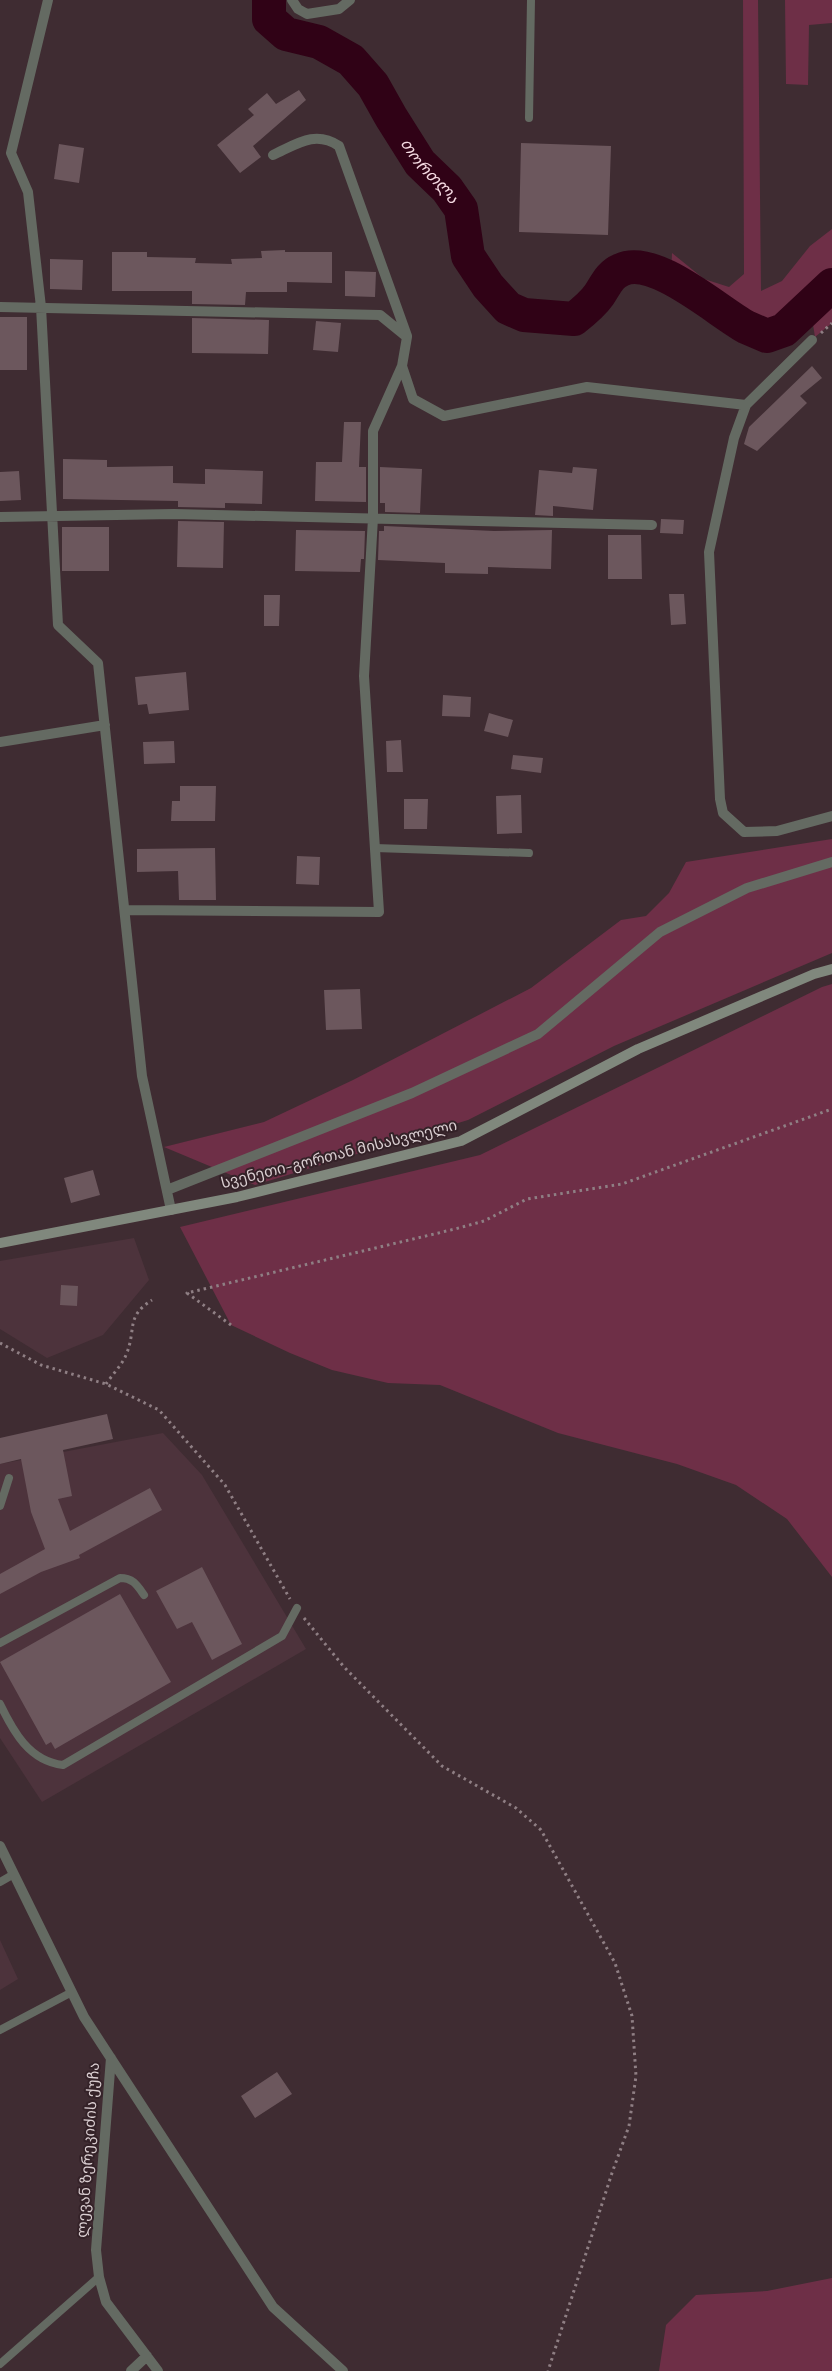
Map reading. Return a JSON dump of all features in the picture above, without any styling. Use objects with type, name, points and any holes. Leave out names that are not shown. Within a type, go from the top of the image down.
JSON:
[{"type":"main road","name":"სვენეთი-გორთან მისასვლელი","points":[[0,1243],[237,1197],[461,1140],[638,1049],[832,968]]},
{"type":"street","points":[[48,0],[11,153],[28,192],[41,307],[58,624],[98,663],[142,1076],[171,1210]]},
{"type":"street","points":[[292,0],[298,8],[307,14],[339,9],[350,0]]},
{"type":"street","points":[[125,910],[379,912],[364,676],[373,518],[373,431],[402,366],[407,337],[339,146],[330,140],[314,137],[273,155]]},
{"type":"street","points":[[0,307],[380,315],[407,337]]},
{"type":"street","points":[[812,340],[746,405],[734,438],[709,552],[720,799],[723,813],[744,832],[777,830],[832,816]]},
{"type":"street","points":[[402,366],[413,400],[444,416],[587,387],[746,405]]},
{"type":"street","points":[[0,517],[174,514],[652,525]]},
{"type":"street","points":[[0,742],[105,726]]},
{"type":"street","points":[[167,1190],[412,1093],[538,1034],[660,932],[747,888],[832,862]]},
{"type":"street","name":"ლევან ზერეკიძის ქუჩა","points":[[0,1846],[84,2017],[111,2058],[96,2250],[99,2277],[106,2302],[158,2371]]},
{"type":"street","points":[[111,2058],[273,2306],[343,2371]]},
{"type":"street","points":[[132,2371],[147,2356]]},
{"type":"lane","points":[[528,118],[531,0]]},
{"type":"lane","points":[[375,848],[529,853]]},
{"type":"lane","points":[[0,1506],[9,1478]]},
{"type":"lane","points":[[0,1643],[120,1578],[127,1578],[135,1583],[144,1595]]},
{"type":"lane","points":[[0,1704],[4,1720],[29,1749],[53,1764],[62,1765],[282,1636],[297,1608]]},
{"type":"lane","points":[[0,1882],[14,1874]]},
{"type":"lane","points":[[0,2030],[72,1992]]},
{"type":"lane","points":[[0,2364],[99,2277]]},
{"type":"path","points":[[231,1324],[187,1293],[484,1221],[527,1199],[622,1184],[832,1109]]},
{"type":"path","points":[[106,1384],[126,1356],[132,1337],[133,1320],[140,1308],[152,1300]]},
{"type":"path","points":[[0,1343],[42,1365],[106,1384],[159,1410],[225,1485],[297,1608],[344,1667],[442,1766],[516,1808],[541,1830],[615,1963],[632,2016],[636,2076],[629,2126],[548,2371]]},
{"type":"shaded area","points":[[743,0],[758,0],[761,291],[782,281],[810,246],[832,229],[832,323],[815,337],[810,306],[784,330],[767,336],[746,327],[671,278],[672,253],[704,279],[729,287],[744,274]]},
{"type":"shaded area","points":[[785,0],[832,0],[832,23],[809,25],[808,85],[786,84]]},
{"type":"shaded area","points":[[832,839],[832,953],[614,1046],[468,1120],[255,1185],[164,1147],[264,1122],[353,1080],[531,988],[621,920],[646,916],[669,893],[686,862]]},
{"type":"shaded area","points":[[832,984],[832,1577],[787,1519],[736,1485],[677,1464],[558,1433],[440,1385],[388,1383],[332,1370],[290,1353],[231,1325],[180,1227],[480,1155],[822,987]]},
{"type":"shaded area","points":[[134,1238],[149,1280],[103,1335],[47,1358],[0,1329],[0,1261]]},
{"type":"shaded area","points":[[163,1433],[202,1475],[306,1649],[42,1802],[0,1738],[0,1464]]},
{"type":"shaded area","points":[[0,1940],[18,1979],[0,1990]]},
{"type":"shaded area","points":[[832,2278],[832,2371],[659,2371],[666,2325],[696,2295],[767,2291]]},
{"type":"building","points":[[299,90],[306,100],[253,146],[261,157],[240,173],[217,145],[254,115],[248,109],[267,93],[276,104]]},
{"type":"building","points":[[521,143],[611,146],[608,235],[519,232]]},
{"type":"building","points":[[59,144],[84,148],[79,183],[54,179]]},
{"type":"building","points":[[285,250],[285,252],[332,252],[332,283],[287,282],[287,292],[246,292],[245,305],[192,304],[192,291],[112,291],[112,252],[147,252],[147,257],[196,258],[195,263],[232,264],[231,259],[262,258],[261,251]]},
{"type":"building","points":[[50,259],[83,260],[82,290],[50,289]]},
{"type":"building","points":[[345,271],[376,272],[375,297],[345,296]]},
{"type":"building","points":[[0,317],[27,317],[27,370],[0,370]]},
{"type":"building","points":[[192,318],[269,320],[268,354],[192,353]]},
{"type":"building","points":[[316,321],[341,323],[338,352],[313,350]]},
{"type":"building","points":[[812,366],[822,378],[800,396],[807,403],[757,451],[744,444],[749,427]]},
{"type":"building","points":[[344,422],[361,422],[359,467],[366,467],[366,502],[315,501],[316,462],[342,462]]},
{"type":"building","points":[[63,459],[107,460],[107,467],[173,466],[173,483],[205,484],[205,469],[263,471],[262,504],[225,503],[225,508],[178,507],[178,501],[63,499]]},
{"type":"building","points":[[380,467],[422,469],[420,513],[385,512],[385,503],[380,503]]},
{"type":"building","points":[[573,467],[597,469],[593,510],[553,506],[553,516],[535,515],[539,470],[572,473]]},
{"type":"building","points":[[19,471],[21,500],[0,501],[0,472]]},
{"type":"building","points":[[661,519],[684,520],[683,534],[660,533]]},
{"type":"building","points":[[178,521],[224,522],[223,568],[177,567]]},
{"type":"building","points":[[384,526],[494,531],[552,530],[551,569],[488,567],[488,574],[445,573],[445,563],[378,560],[379,531],[384,531]]},
{"type":"building","points":[[62,527],[109,527],[109,571],[62,571]]},
{"type":"building","points":[[296,530],[365,531],[364,559],[361,559],[360,572],[295,571]]},
{"type":"building","points":[[608,535],[641,535],[642,579],[608,579]]},
{"type":"building","points":[[669,594],[684,594],[686,624],[671,625]]},
{"type":"building","points":[[264,595],[280,595],[279,626],[264,626]]},
{"type":"building","points":[[186,672],[189,710],[149,714],[147,704],[138,705],[135,677]]},
{"type":"building","points":[[443,695],[471,697],[470,717],[442,716]]},
{"type":"building","points":[[489,713],[513,720],[508,737],[484,731]]},
{"type":"building","points":[[401,740],[403,772],[387,772],[386,741]]},
{"type":"building","points":[[174,741],[175,763],[144,764],[143,742]]},
{"type":"building","points":[[513,755],[543,758],[541,773],[511,769]]},
{"type":"building","points":[[180,786],[216,786],[215,821],[171,821],[172,801],[180,801]]},
{"type":"building","points":[[521,795],[522,833],[497,834],[496,796]]},
{"type":"building","points":[[404,799],[428,799],[427,829],[404,829]]},
{"type":"building","points":[[215,848],[216,900],[179,900],[178,871],[137,872],[137,849]]},
{"type":"building","points":[[297,856],[320,857],[319,885],[296,884]]},
{"type":"building","points":[[360,989],[362,1029],[326,1030],[324,990]]},
{"type":"building","points":[[93,1170],[100,1195],[71,1203],[64,1178]]},
{"type":"building","points":[[61,1285],[78,1286],[77,1306],[60,1305]]},
{"type":"building","points":[[107,1414],[113,1439],[63,1450],[72,1496],[58,1499],[70,1531],[150,1488],[162,1510],[79,1555],[80,1558],[41,1572],[0,1594],[0,1574],[45,1549],[31,1512],[21,1459],[0,1464],[0,1438]]},
{"type":"building","points":[[202,1567],[242,1644],[212,1660],[192,1622],[177,1629],[156,1591]]},
{"type":"building","points":[[120,1594],[171,1682],[55,1749],[51,1742],[46,1745],[0,1662]]},
{"type":"building","points":[[277,2072],[292,2094],[255,2118],[241,2096]]},
{"type":"waterway","name":"თორთლა","points":[[269,0],[269,19],[286,34],[319,42],[351,60],[373,85],[420,163],[447,189],[461,209],[468,256],[488,286],[508,308],[524,315],[574,319],[593,302],[613,275],[621,270],[635,267],[650,270],[685,286],[746,327],[767,336],[784,330],[832,285]]}]
